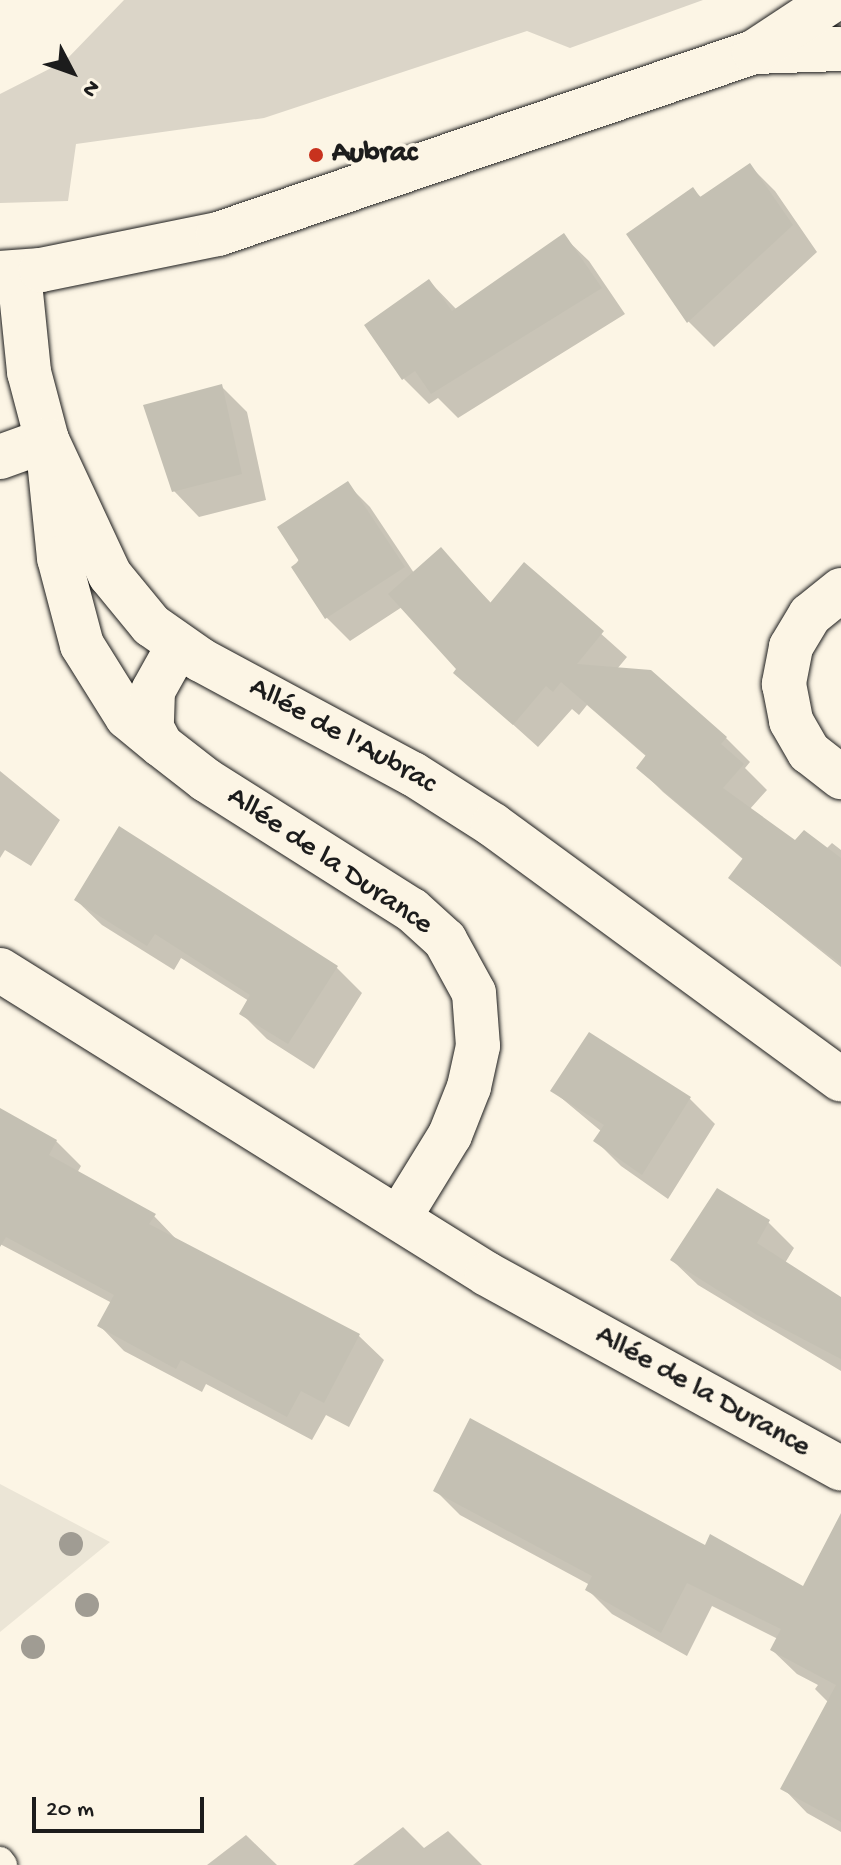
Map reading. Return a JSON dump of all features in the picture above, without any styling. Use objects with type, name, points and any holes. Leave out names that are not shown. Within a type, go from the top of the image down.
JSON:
[{"type":"street","points":[[10,273],[218,234],[754,52],[833,0]]},
{"type":"street","points":[[754,52],[841,49]]},
{"type":"street","name":"Allée de l'Aubrac","points":[[10,273],[29,372],[47,440],[128,603],[178,646],[413,774],[493,825],[841,1080]]},
{"type":"street","points":[[0,457],[47,440]]},
{"type":"street","name":"Allée de la Durance","points":[[47,440],[59,558],[82,645],[127,717],[206,780],[412,910],[445,940],[467,975],[477,1012],[475,1065],[450,1135],[399,1218]]},
{"type":"street","points":[[841,590],[810,615],[791,647],[784,684],[791,721],[809,752],[841,777]]},
{"type":"street","points":[[161,745],[152,728],[153,691],[178,646]]},
{"type":"street","name":"Allée de la Durance","points":[[0,970],[487,1274],[841,1469]]},
{"type":"shaded area","points":[[124,0],[703,0],[570,48],[527,31],[264,118],[76,144],[68,201],[0,203],[0,94],[65,61]]},
{"type":"shaded area","points":[[0,1484],[110,1542],[0,1632]]},
{"type":"building","points":[[750,163],[793,225],[687,323],[626,234],[693,187],[700,197]]},
{"type":"building","points":[[564,233],[602,288],[431,394],[415,371],[402,380],[364,325],[429,279],[452,311]]},
{"type":"building","points":[[222,384],[242,474],[172,492],[143,405]]},
{"type":"building","points":[[348,481],[405,567],[325,619],[291,567],[299,561],[277,527]]},
{"type":"building","points":[[441,547],[490,603],[524,562],[604,631],[577,664],[651,670],[727,737],[721,744],[744,764],[723,788],[795,840],[804,830],[841,858],[841,964],[728,878],[743,858],[636,768],[646,755],[561,682],[553,692],[546,686],[513,725],[453,673],[456,669],[388,594]]},
{"type":"building","points":[[119,826],[338,966],[288,1044],[239,1014],[250,995],[155,934],[147,946],[74,900]]},
{"type":"building","points":[[589,1032],[691,1097],[642,1175],[593,1141],[604,1125],[550,1091]]},
{"type":"building","points":[[0,1108],[57,1140],[49,1155],[156,1214],[149,1224],[360,1334],[324,1403],[301,1391],[287,1417],[181,1360],[176,1369],[97,1326],[114,1295],[6,1237],[0,1247]]},
{"type":"building","points":[[717,1188],[770,1220],[757,1243],[841,1297],[841,1359],[757,1315],[670,1260]]},
{"type":"building","points":[[470,1418],[705,1545],[710,1534],[803,1586],[841,1513],[841,1822],[780,1789],[836,1685],[770,1650],[781,1629],[687,1583],[661,1633],[585,1590],[592,1576],[433,1491]]},
{"type":"place","name":"Aubrac","points":[[316,155]]}]
